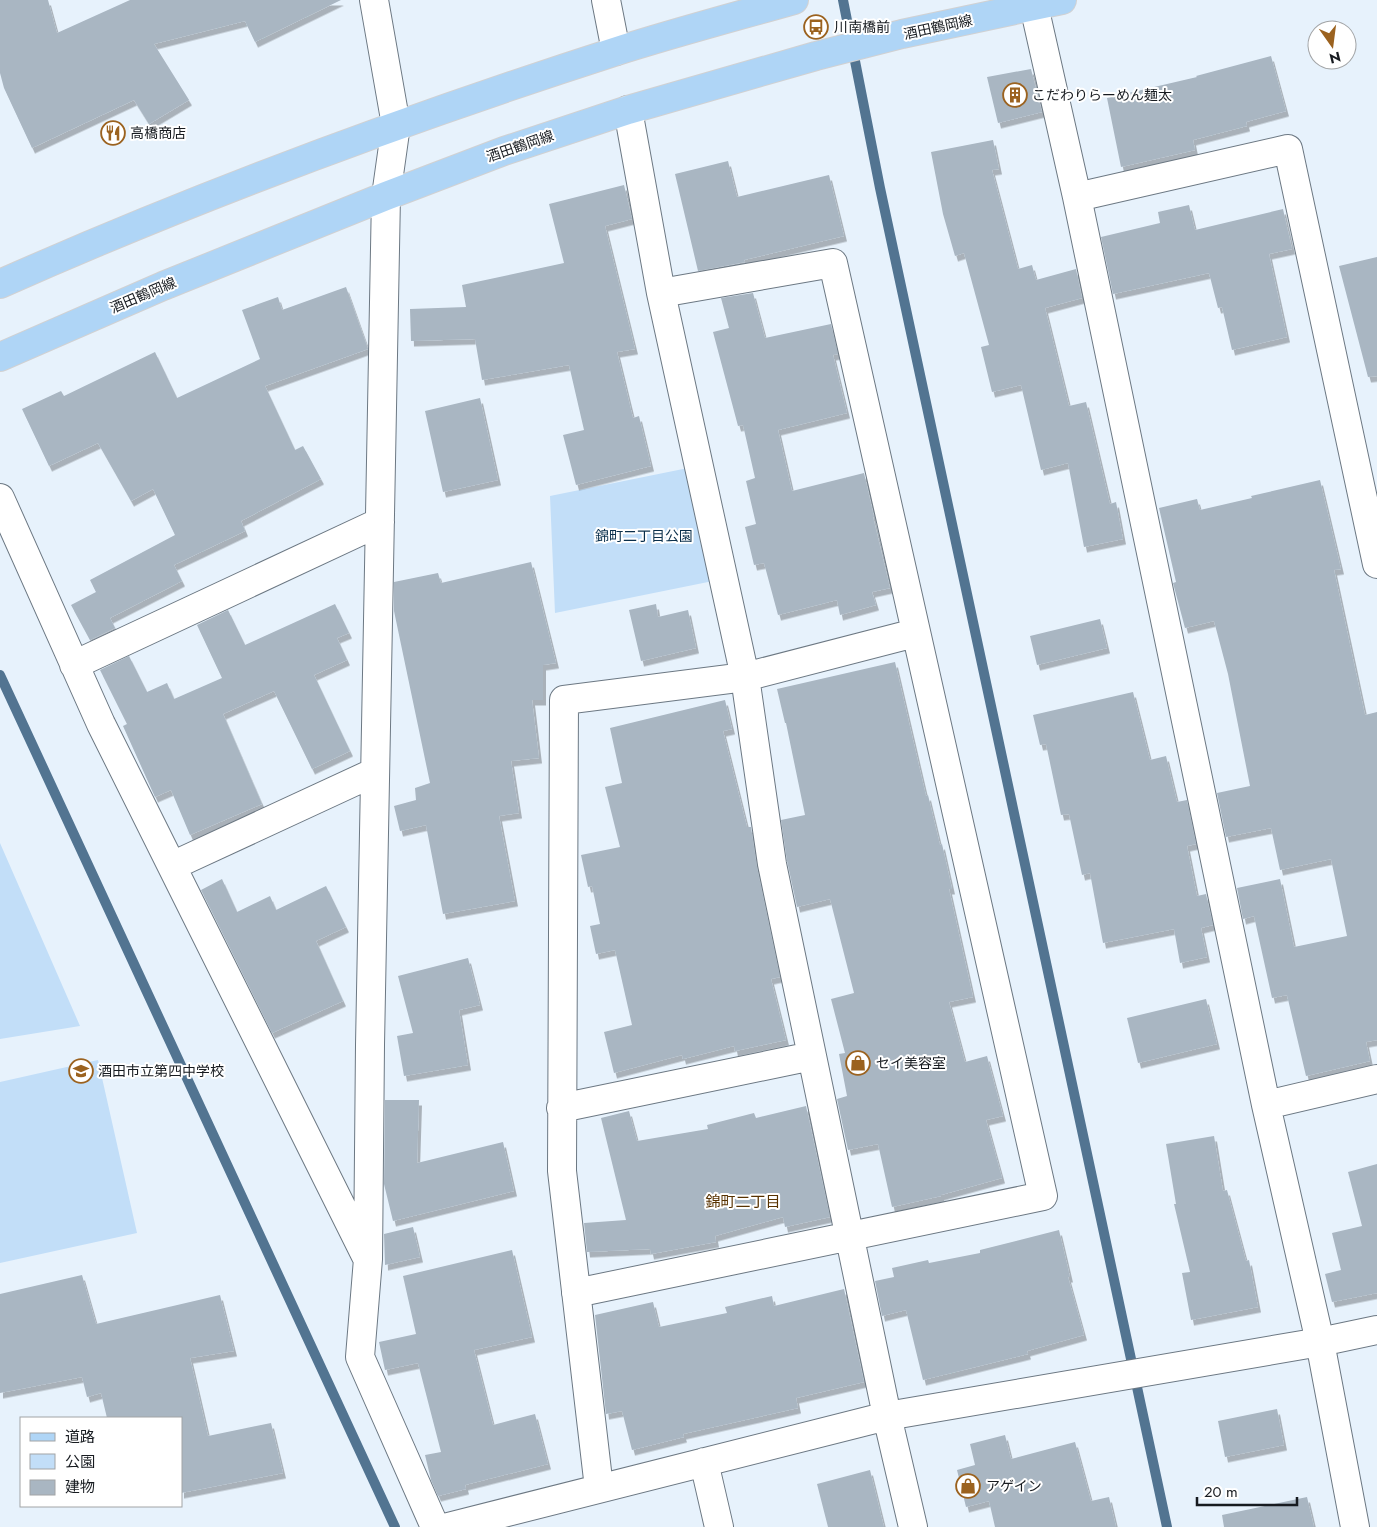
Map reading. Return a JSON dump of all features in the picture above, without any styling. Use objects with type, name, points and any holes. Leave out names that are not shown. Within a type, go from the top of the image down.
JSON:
[{"type":"main road","points":[[1,282],[220,192],[396,125],[616,51],[794,0]]},
{"type":"main road","name":"酒田鶴岡線","points":[[0,357],[163,286],[386,196],[504,151],[628,110],[816,56],[902,34],[1062,0]]},
{"type":"street","points":[[374,0],[396,125],[386,196],[368,1259],[360,1357],[436,1527]]},
{"type":"street","points":[[606,0],[616,51]]},
{"type":"street","points":[[1034,6],[1077,197],[1266,1104],[1320,1342],[1355,1527]]},
{"type":"street","points":[[628,110],[661,293],[745,677],[772,864],[887,1416],[913,1527]]},
{"type":"street","points":[[1077,197],[1288,149],[1377,564]]},
{"type":"street","points":[[576,1293],[1043,1196],[833,263],[661,293]]},
{"type":"street","points":[[0,498],[101,724],[368,1259]]},
{"type":"street","points":[[74,665],[380,522]]},
{"type":"street","points":[[599,1488],[562,1171],[564,700],[745,677],[915,633]]},
{"type":"street","points":[[172,866],[375,772]]},
{"type":"street","points":[[561,1108],[812,1056]]},
{"type":"street","points":[[1266,1104],[1377,1079]]},
{"type":"street","points":[[448,1527],[887,1416],[1320,1342],[1377,1330]]},
{"type":"street","points":[[704,1462],[719,1527]]},
{"type":"green space","name":"錦町二丁目公園","points":[[688,468],[713,581],[555,613],[550,496]]},
{"type":"green space","points":[[0,843],[80,1026],[0,1039]]},
{"type":"green space","points":[[98,1060],[137,1233],[0,1263],[0,1082]]},
{"type":"building","points":[[0,0],[48,0],[57,33],[130,0],[341,0],[255,42],[245,21],[154,44],[189,100],[149,124],[134,100],[32,148],[4,88],[0,73]]},
{"type":"building","points":[[1271,56],[1286,111],[1246,122],[1247,126],[1193,140],[1195,150],[1121,167],[1107,98],[1197,77]]},
{"type":"building","name":"こだわりらーめん麺太","points":[[1031,69],[1042,112],[998,123],[987,77]]},
{"type":"building","points":[[993,140],[999,169],[992,170],[1018,269],[1032,265],[1036,280],[1076,269],[1082,298],[1045,308],[1069,406],[1086,402],[1110,504],[1116,502],[1123,539],[1084,547],[1068,463],[1041,470],[1021,385],[992,392],[981,347],[989,345],[964,253],[955,256],[943,214],[931,152]]},
{"type":"building","points":[[728,161],[737,197],[829,175],[844,236],[744,260],[745,262],[698,271],[675,174]]},
{"type":"building","points":[[624,185],[632,219],[605,226],[635,349],[617,352],[633,418],[639,416],[651,466],[576,485],[563,435],[584,430],[569,365],[482,380],[475,339],[411,341],[410,309],[466,307],[462,285],[564,263],[549,204]]},
{"type":"building","points":[[1189,205],[1195,230],[1283,209],[1292,249],[1269,254],[1287,337],[1232,350],[1222,307],[1218,308],[1209,273],[1113,294],[1101,237],[1160,223],[1158,212]]},
{"type":"building","points":[[1377,257],[1377,376],[1368,377],[1339,266]]},
{"type":"building","points":[[346,287],[368,349],[265,386],[295,450],[303,446],[321,479],[241,521],[245,531],[174,565],[182,581],[110,618],[115,628],[90,640],[71,605],[96,592],[90,580],[175,535],[153,489],[131,501],[98,443],[49,466],[22,409],[61,391],[64,396],[155,352],[177,398],[260,359],[242,310],[278,297],[282,310]]},
{"type":"building","points":[[753,293],[765,338],[831,324],[838,354],[833,355],[847,413],[778,430],[792,491],[864,473],[890,588],[872,592],[876,605],[840,615],[837,600],[778,615],[764,563],[754,565],[745,527],[756,524],[746,481],[755,478],[743,425],[738,426],[713,332],[729,328],[721,298]]},
{"type":"building","points":[[480,398],[498,480],[443,492],[425,411]]},
{"type":"building","points":[[1320,480],[1341,569],[1334,570],[1365,715],[1377,712],[1377,1040],[1366,1042],[1370,1061],[1306,1076],[1287,995],[1272,998],[1254,916],[1243,919],[1237,888],[1280,879],[1294,947],[1347,936],[1331,859],[1280,870],[1271,828],[1226,837],[1217,793],[1250,786],[1228,674],[1214,621],[1185,628],[1173,583],[1176,582],[1159,508],[1197,499],[1200,510]]},
{"type":"building","points":[[531,562],[556,663],[543,665],[543,700],[532,700],[539,758],[511,761],[519,813],[499,816],[515,901],[443,914],[426,825],[400,831],[394,806],[416,800],[415,788],[430,783],[394,611],[394,582],[438,573],[441,583]]},
{"type":"building","points":[[335,604],[349,633],[337,638],[347,660],[314,675],[350,751],[312,769],[274,691],[223,714],[262,804],[190,835],[171,790],[155,797],[123,726],[127,724],[100,670],[129,656],[147,692],[167,683],[174,699],[222,678],[197,625],[228,610],[245,645]]},
{"type":"building","points":[[656,604],[658,617],[688,610],[696,648],[641,661],[629,610]]},
{"type":"building","points":[[1100,619],[1107,648],[1037,665],[1030,636]]},
{"type":"building","points":[[895,662],[926,796],[928,795],[940,845],[942,844],[952,889],[949,889],[973,997],[949,1002],[965,1062],[987,1056],[1003,1116],[986,1120],[1002,1178],[941,1196],[892,1207],[878,1144],[848,1150],[837,1099],[847,1096],[839,1054],[845,1053],[831,999],[854,993],[830,899],[797,907],[787,861],[781,820],[805,815],[777,689]]},
{"type":"building","points":[[1133,692],[1150,760],[1166,756],[1177,802],[1187,800],[1196,844],[1187,846],[1197,896],[1206,894],[1213,925],[1201,928],[1207,957],[1180,963],[1174,929],[1103,943],[1090,873],[1082,875],[1069,814],[1061,815],[1046,744],[1040,745],[1033,715]]},
{"type":"building","points":[[725,700],[732,729],[723,731],[747,827],[751,827],[757,867],[780,977],[771,979],[786,1040],[735,1051],[734,1046],[683,1059],[682,1055],[614,1073],[604,1032],[632,1025],[615,950],[596,954],[590,926],[600,924],[592,886],[588,887],[581,855],[620,847],[605,787],[622,783],[610,728]]},
{"type":"building","points":[[222,879],[237,912],[270,896],[276,910],[326,886],[346,927],[316,941],[343,1001],[272,1033],[201,890]]},
{"type":"building","points":[[468,958],[480,1005],[459,1010],[468,1065],[404,1076],[397,1036],[413,1033],[398,976]]},
{"type":"building","points":[[1206,999],[1217,1044],[1138,1063],[1127,1018]]},
{"type":"building","points":[[385,1100],[419,1100],[417,1163],[503,1142],[514,1191],[393,1221],[384,1184]]},
{"type":"building","points":[[806,1106],[830,1217],[785,1227],[783,1217],[715,1236],[716,1242],[651,1254],[650,1249],[587,1252],[584,1223],[626,1220],[601,1118],[629,1111],[637,1141],[708,1129],[707,1125],[754,1113],[756,1118]]},
{"type":"building","points":[[1214,1136],[1223,1191],[1227,1190],[1246,1261],[1249,1260],[1258,1307],[1191,1320],[1182,1273],[1190,1272],[1174,1204],[1176,1204],[1166,1144]]},
{"type":"building","points":[[1377,1164],[1377,1293],[1332,1302],[1325,1274],[1341,1270],[1332,1233],[1362,1226],[1348,1172]]},
{"type":"building","points":[[413,1227],[420,1257],[385,1265],[384,1234]]},
{"type":"building","points":[[1059,1230],[1070,1277],[1068,1277],[1084,1335],[1027,1351],[1028,1354],[923,1380],[906,1310],[882,1316],[875,1281],[894,1277],[892,1268],[928,1260],[929,1263],[980,1253],[980,1250]]},
{"type":"building","points":[[512,1250],[532,1337],[474,1350],[493,1425],[535,1414],[548,1464],[465,1485],[466,1489],[438,1496],[431,1480],[425,1455],[441,1452],[418,1363],[385,1370],[379,1342],[416,1334],[403,1276]]},
{"type":"building","points":[[82,1275],[96,1324],[220,1295],[234,1351],[190,1358],[208,1436],[271,1423],[283,1473],[182,1493],[182,1417],[107,1417],[101,1393],[87,1397],[82,1377],[0,1393],[0,1294]]},
{"type":"building","points":[[844,1289],[864,1382],[796,1398],[798,1408],[683,1434],[684,1437],[632,1450],[622,1411],[606,1414],[595,1315],[653,1302],[659,1327],[727,1313],[725,1307],[772,1296],[774,1306]]},
{"type":"building","points":[[1277,1409],[1284,1445],[1225,1457],[1218,1421]]},
{"type":"building","points":[[1005,1435],[1011,1459],[1075,1442],[1091,1501],[1109,1497],[1116,1527],[995,1527],[989,1501],[966,1507],[957,1470],[975,1465],[970,1444]]},
{"type":"building","points":[[870,1470],[884,1527],[828,1527],[817,1484]]},
{"type":"building","points":[[1307,1497],[1314,1527],[1224,1527],[1222,1515]]},
{"type":"waterway","points":[[843,0],[880,188],[1167,1527]]},
{"type":"waterway","points":[[0,675],[395,1527]]},
{"type":"place","name":"川南橋前","points":[[816,27]]},
{"type":"place","name":"こだわりらーめん麺太","points":[[1015,95]]},
{"type":"place","name":"高橋商店","points":[[113,133]]},
{"type":"place","name":"セイ美容室","points":[[858,1063]]},
{"type":"place","name":"酒田市立第四中学校","points":[[81,1071]]},
{"type":"place","name":"アゲイン","points":[[968,1486]]},
{"type":"district","name":"錦町二丁目","points":[[743,1202]]}]
